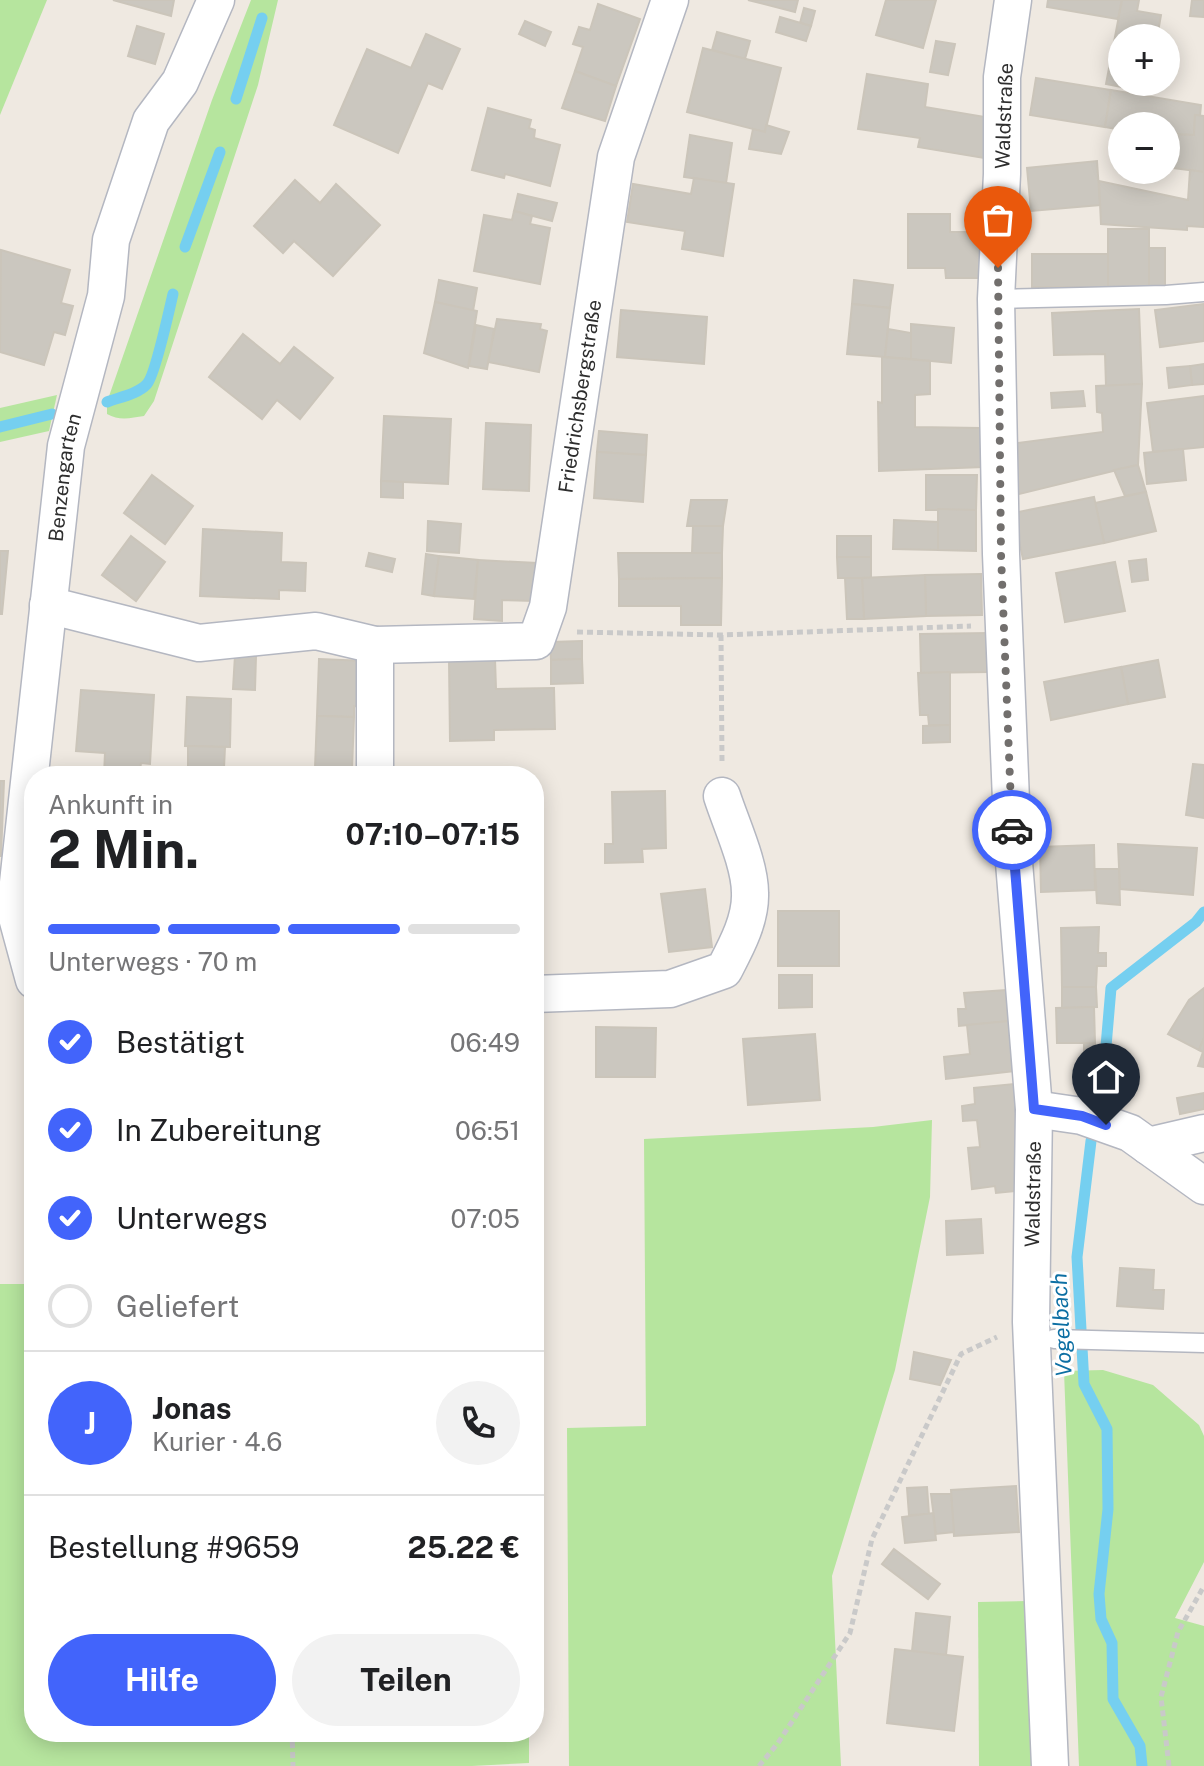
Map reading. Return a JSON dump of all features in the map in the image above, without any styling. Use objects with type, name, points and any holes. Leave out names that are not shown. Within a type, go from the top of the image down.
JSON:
[{"type":"street","name":"Benzengarten","points":[[31,766],[66,446],[106,296],[111,240],[151,121],[180,82],[216,0]]},
{"type":"street","name":"Friedrichsbergstraße","points":[[536,641],[548,607],[616,157],[670,0]]},
{"type":"street","name":"Waldstraße","points":[[1013,0],[1002,77],[1002,174],[996,299],[1013,850],[1034,1109],[1031,1322],[1050,1766]]},
{"type":"street","points":[[48,605],[199,643],[316,631],[375,645],[536,641]]},
{"type":"street","points":[[375,645],[375,766]]},
{"type":"street","points":[[544,994],[670,989],[724,970],[741,937],[750,894],[745,866],[722,796]]},
{"type":"street","name":"Benzengarten","points":[[24,827],[15,910],[24,943]]},
{"type":"street","points":[[1034,1109],[1082,1116],[1139,1139],[1204,1186]]},
{"type":"street","points":[[1139,1139],[1204,1133]]},
{"type":"lane","points":[[996,299],[1204,292]]},
{"type":"lane","points":[[1060,1339],[1204,1343]]},
{"type":"path","points":[[536,641],[574,632],[721,635],[1004,625]]},
{"type":"path","points":[[721,635],[722,796]]},
{"type":"path","points":[[759,1766],[778,1743],[850,1633],[872,1539],[961,1354]]},
{"type":"path","points":[[1169,1766],[1161,1697],[1178,1632],[1204,1586]]},
{"type":"path","points":[[292,1742],[293,1766]]},
{"type":"green space","points":[[0,0],[47,0],[0,115]]},
{"type":"green space","points":[[251,0],[278,0],[258,85],[154,401],[144,416],[116,418],[107,414],[107,402],[212,100]]},
{"type":"green space","points":[[57,395],[49,431],[0,442],[0,408]]},
{"type":"green space","points":[[932,1120],[930,1197],[895,1370],[832,1576],[841,1766],[569,1766],[567,1428],[646,1426],[644,1139],[873,1127]]},
{"type":"green space","points":[[0,1284],[24,1284],[24,1742],[529,1742],[529,1763],[472,1766],[0,1766]]},
{"type":"green space","points":[[1103,1370],[1153,1385],[1199,1425],[1204,1436],[1204,1562],[1175,1618],[1204,1626],[1204,1766],[1079,1766],[1064,1371]]},
{"type":"green space","points":[[1027,1601],[1036,1766],[979,1766],[978,1602]]},
{"type":"building","points":[[113,0],[174,0],[171,16]]},
{"type":"building","points":[[748,0],[798,0],[795,12]]},
{"type":"building","points":[[886,0],[936,0],[923,48],[876,35]]},
{"type":"building","points":[[1048,0],[1122,0],[1118,19],[1047,7]]},
{"type":"building","points":[[1122,0],[1139,0],[1137,11],[1161,15],[1159,24],[1117,24]]},
{"type":"building","points":[[1192,0],[1204,0],[1204,17],[1190,16]]},
{"type":"building","points":[[598,4],[640,19],[616,86],[575,71],[583,47],[573,44],[579,27],[590,30]]},
{"type":"building","points":[[804,8],[815,11],[811,26],[800,23]]},
{"type":"building","points":[[780,17],[811,26],[806,41],[776,32]]},
{"type":"building","points":[[525,21],[551,32],[545,46],[519,34]]},
{"type":"building","points":[[137,26],[164,34],[155,64],[128,56]]},
{"type":"building","points":[[717,32],[750,41],[745,59],[712,50]]},
{"type":"building","points":[[426,34],[460,49],[442,89],[428,83],[398,153],[334,125],[367,49],[411,68]]},
{"type":"building","points":[[936,41],[955,44],[948,75],[930,72]]},
{"type":"building","points":[[703,48],[781,68],[765,132],[687,112]]},
{"type":"building","points":[[575,71],[616,86],[605,121],[562,108]]},
{"type":"building","points":[[867,74],[928,84],[925,107],[991,118],[985,158],[918,147],[920,138],[858,129]]},
{"type":"building","points":[[1036,78],[1108,90],[1110,96],[1105,127],[1030,115]]},
{"type":"building","points":[[1110,96],[1147,96],[1201,105],[1200,116],[1195,115],[1194,135],[1180,134],[1180,112],[1108,112],[1108,128],[1105,127]]},
{"type":"building","points":[[488,108],[531,120],[529,128],[535,130],[534,138],[560,145],[550,186],[505,174],[504,178],[472,170]]},
{"type":"building","points":[[1195,115],[1204,116],[1204,172],[1180,169],[1180,134],[1194,135]]},
{"type":"building","points":[[766,125],[789,132],[781,154],[749,149],[753,129],[765,132]]},
{"type":"building","points":[[690,135],[732,143],[726,183],[684,177]]},
{"type":"building","points":[[1097,161],[1100,205],[1031,211],[1027,168]]},
{"type":"building","points":[[1190,170],[1204,172],[1204,227],[1187,226],[1187,230],[1101,224],[1099,181],[1108,184],[1188,200]]},
{"type":"building","points":[[694,178],[734,184],[723,256],[682,249],[685,231],[627,222],[633,184],[691,194]]},
{"type":"building","points":[[295,180],[320,203],[336,184],[380,225],[333,276],[294,241],[283,253],[254,226]]},
{"type":"building","points":[[518,194],[557,203],[552,221],[514,211]]},
{"type":"building","points":[[514,211],[532,216],[530,224],[550,228],[540,284],[474,271],[484,215],[512,220]]},
{"type":"building","points":[[908,214],[950,214],[950,232],[980,232],[981,278],[946,278],[945,268],[908,268]]},
{"type":"building","points":[[1108,229],[1149,229],[1149,287],[1108,287]]},
{"type":"building","points":[[1149,248],[1165,248],[1165,287],[1149,287]]},
{"type":"building","points":[[1,250],[70,270],[61,303],[73,306],[65,335],[54,332],[44,365],[0,352]]},
{"type":"building","points":[[1032,254],[1108,254],[1108,287],[1032,287]]},
{"type":"building","points":[[439,280],[477,288],[473,311],[435,302]]},
{"type":"building","points":[[854,280],[893,285],[890,308],[852,304]]},
{"type":"building","points":[[435,302],[477,311],[468,368],[424,353]]},
{"type":"building","points":[[852,304],[890,308],[885,357],[847,354]]},
{"type":"building","points":[[1204,304],[1204,341],[1160,347],[1155,310]]},
{"type":"building","points":[[1139,309],[1142,384],[1106,386],[1105,354],[1054,355],[1052,313]]},
{"type":"building","points":[[621,310],[707,317],[704,364],[617,357]]},
{"type":"building","points":[[497,319],[541,324],[540,329],[547,331],[539,372],[488,362]]},
{"type":"building","points":[[911,324],[954,328],[951,363],[911,359]]},
{"type":"building","points":[[476,325],[494,329],[487,369],[469,366]]},
{"type":"building","points":[[888,329],[911,333],[911,359],[885,357]]},
{"type":"building","points":[[243,334],[280,364],[294,347],[333,378],[300,419],[277,400],[262,419],[209,377]]},
{"type":"building","points":[[882,357],[930,361],[930,394],[915,395],[915,427],[980,428],[983,467],[879,471],[878,402],[882,403]]},
{"type":"building","points":[[1204,364],[1204,384],[1192,385],[1190,366]]},
{"type":"building","points":[[1190,366],[1192,385],[1169,388],[1167,368]]},
{"type":"building","points":[[1142,384],[1138,465],[1015,495],[1010,444],[1103,432],[1102,413],[1097,412],[1096,386]]},
{"type":"building","points":[[1083,391],[1085,406],[1052,408],[1051,393]]},
{"type":"building","points":[[1204,396],[1204,447],[1153,452],[1147,403]]},
{"type":"building","points":[[384,416],[451,419],[448,484],[381,481]]},
{"type":"building","points":[[486,423],[531,425],[529,491],[483,489]]},
{"type":"building","points":[[599,431],[647,435],[646,455],[597,452]]},
{"type":"building","points":[[1183,449],[1186,480],[1147,484],[1144,453]]},
{"type":"building","points":[[597,452],[646,455],[643,502],[594,498]]},
{"type":"building","points":[[1138,465],[1146,492],[1125,496],[1114,470]]},
{"type":"building","points":[[152,475],[193,506],[165,544],[124,513]]},
{"type":"building","points":[[926,475],[977,475],[976,510],[926,510]]},
{"type":"building","points":[[381,481],[403,482],[403,498],[381,497]]},
{"type":"building","points":[[1146,492],[1156,531],[1104,543],[1095,503]]},
{"type":"building","points":[[1094,497],[1104,543],[1023,559],[1013,513]]},
{"type":"building","points":[[691,500],[727,500],[723,526],[687,526]]},
{"type":"building","points":[[938,509],[976,510],[976,551],[938,550]]},
{"type":"building","points":[[894,520],[938,522],[938,550],[893,549]]},
{"type":"building","points":[[428,521],[461,524],[459,553],[427,551]]},
{"type":"building","points":[[693,526],[723,526],[722,553],[692,553]]},
{"type":"building","points":[[203,529],[282,533],[281,562],[306,563],[305,591],[279,590],[279,599],[200,596]]},
{"type":"building","points":[[131,536],[165,562],[136,601],[102,575]]},
{"type":"building","points":[[837,536],[871,536],[871,557],[837,557]]},
{"type":"building","points":[[0,551],[8,551],[2,614],[0,614]]},
{"type":"building","points":[[369,553],[395,559],[392,572],[366,566]]},
{"type":"building","points":[[618,553],[722,553],[722,578],[619,579]]},
{"type":"building","points":[[426,554],[439,556],[434,596],[422,594]]},
{"type":"building","points":[[439,556],[478,560],[474,599],[434,596]]},
{"type":"building","points":[[837,557],[871,557],[871,578],[838,578]]},
{"type":"building","points":[[1146,559],[1148,580],[1132,582],[1129,561]]},
{"type":"building","points":[[478,560],[537,563],[535,601],[502,600],[502,621],[474,619]]},
{"type":"building","points":[[1115,562],[1125,611],[1065,622],[1056,573]]},
{"type":"building","points":[[981,574],[982,615],[926,616],[925,575]]},
{"type":"building","points":[[925,575],[926,616],[864,619],[862,578]]},
{"type":"building","points":[[722,578],[721,625],[681,625],[681,606],[619,606],[619,579]]},
{"type":"building","points":[[845,578],[862,578],[864,619],[847,619]]},
{"type":"building","points":[[989,633],[989,672],[921,673],[920,634]]},
{"type":"building","points":[[582,641],[582,659],[551,660],[550,642]]},
{"type":"building","points":[[235,655],[256,656],[255,690],[233,689]]},
{"type":"building","points":[[319,659],[366,661],[364,707],[354,706],[354,717],[317,716]]},
{"type":"building","points":[[495,659],[496,689],[554,688],[555,729],[494,730],[494,740],[450,741],[449,660]]},
{"type":"building","points":[[582,659],[583,683],[551,684],[551,660]]},
{"type":"building","points":[[1158,660],[1165,697],[1128,704],[1121,667]]},
{"type":"building","points":[[1121,667],[1128,704],[1051,720],[1044,682]]},
{"type":"building","points":[[950,672],[950,725],[929,725],[928,715],[920,715],[918,673]]},
{"type":"building","points":[[81,690],[154,695],[150,764],[104,766],[105,753],[76,751]]},
{"type":"building","points":[[187,697],[231,699],[230,747],[185,746]]},
{"type":"building","points":[[317,716],[354,717],[352,766],[315,766]]},
{"type":"building","points":[[950,725],[950,742],[923,743],[923,726]]},
{"type":"building","points":[[188,746],[225,747],[224,766],[188,766]]},
{"type":"building","points":[[1193,764],[1204,765],[1204,818],[1186,815]]},
{"type":"building","points":[[0,781],[4,781],[1,856],[0,856]]},
{"type":"building","points":[[665,791],[666,848],[642,849],[643,862],[605,863],[605,844],[613,844],[612,792]]},
{"type":"building","points":[[1118,844],[1197,848],[1193,895],[1120,889]]},
{"type":"building","points":[[1094,845],[1095,890],[1041,892],[1040,847]]},
{"type":"building","points":[[1095,869],[1119,869],[1120,905],[1097,903]]},
{"type":"building","points":[[705,889],[712,947],[669,952],[661,894]]},
{"type":"building","points":[[778,911],[839,911],[839,966],[778,966]]},
{"type":"building","points":[[1099,927],[1098,953],[1106,953],[1106,966],[1097,966],[1096,987],[1062,987],[1061,928]]},
{"type":"building","points":[[779,975],[812,975],[812,1007],[779,1008]]},
{"type":"building","points":[[1062,987],[1096,987],[1097,1007],[1062,1008]]},
{"type":"building","points":[[1204,988],[1204,1038],[1199,1050],[1168,1034],[1189,1000]]},
{"type":"building","points":[[1006,990],[1009,1021],[959,1026],[958,1009],[966,1009],[964,993]]},
{"type":"building","points":[[1094,1007],[1095,1043],[1057,1043],[1056,1008]]},
{"type":"building","points":[[1009,1021],[1014,1071],[946,1079],[944,1057],[970,1054],[967,1025]]},
{"type":"building","points":[[596,1027],[656,1028],[655,1077],[596,1077]]},
{"type":"building","points":[[815,1034],[820,1100],[748,1105],[743,1039]]},
{"type":"building","points":[[1204,1038],[1204,1067],[1198,1066]]},
{"type":"building","points":[[1084,1043],[1095,1043],[1095,1060],[1084,1060]]},
{"type":"building","points":[[1014,1084],[1024,1190],[996,1193],[995,1186],[972,1189],[968,1148],[980,1147],[977,1120],[963,1121],[962,1106],[975,1104],[974,1088]]},
{"type":"building","points":[[1204,1093],[1204,1109],[1180,1114],[1177,1098]]},
{"type":"building","points":[[981,1219],[983,1253],[947,1255],[946,1221]]},
{"type":"building","points":[[1120,1268],[1154,1270],[1153,1290],[1164,1290],[1163,1309],[1117,1306]]},
{"type":"building","points":[[914,1352],[951,1360],[940,1385],[910,1379]]},
{"type":"building","points":[[1016,1486],[1019,1532],[954,1536],[951,1490]]},
{"type":"building","points":[[927,1487],[929,1514],[909,1515],[907,1488]]},
{"type":"building","points":[[931,1494],[951,1494],[954,1532],[936,1534]]},
{"type":"building","points":[[933,1513],[936,1540],[905,1543],[902,1517]]},
{"type":"building","points":[[894,1549],[940,1584],[928,1599],[882,1564]]},
{"type":"building","points":[[916,1613],[950,1617],[946,1655],[912,1651]]},
{"type":"building","points":[[895,1649],[963,1657],[954,1731],[887,1723]]},
{"type":"waterway","points":[[236,99],[262,18]]},
{"type":"waterway","points":[[185,247],[220,152]]},
{"type":"waterway","points":[[107,402],[134,393],[147,384],[158,356],[173,294]]},
{"type":"waterway","points":[[0,427],[52,414]]},
{"type":"waterway","name":"Vogelbach","points":[[1142,1766],[1140,1746],[1113,1699],[1112,1643],[1101,1619],[1099,1594],[1108,1509],[1107,1429],[1084,1384],[1077,1257],[1091,1141],[1102,1093],[1111,988],[1196,922],[1204,912]]},
{"type":"way so far","points":[[998,268],[1001,554],[1012,830]]},
{"type":"route","points":[[1012,830],[1034,1109],[1082,1116],[1106,1125]]}]
